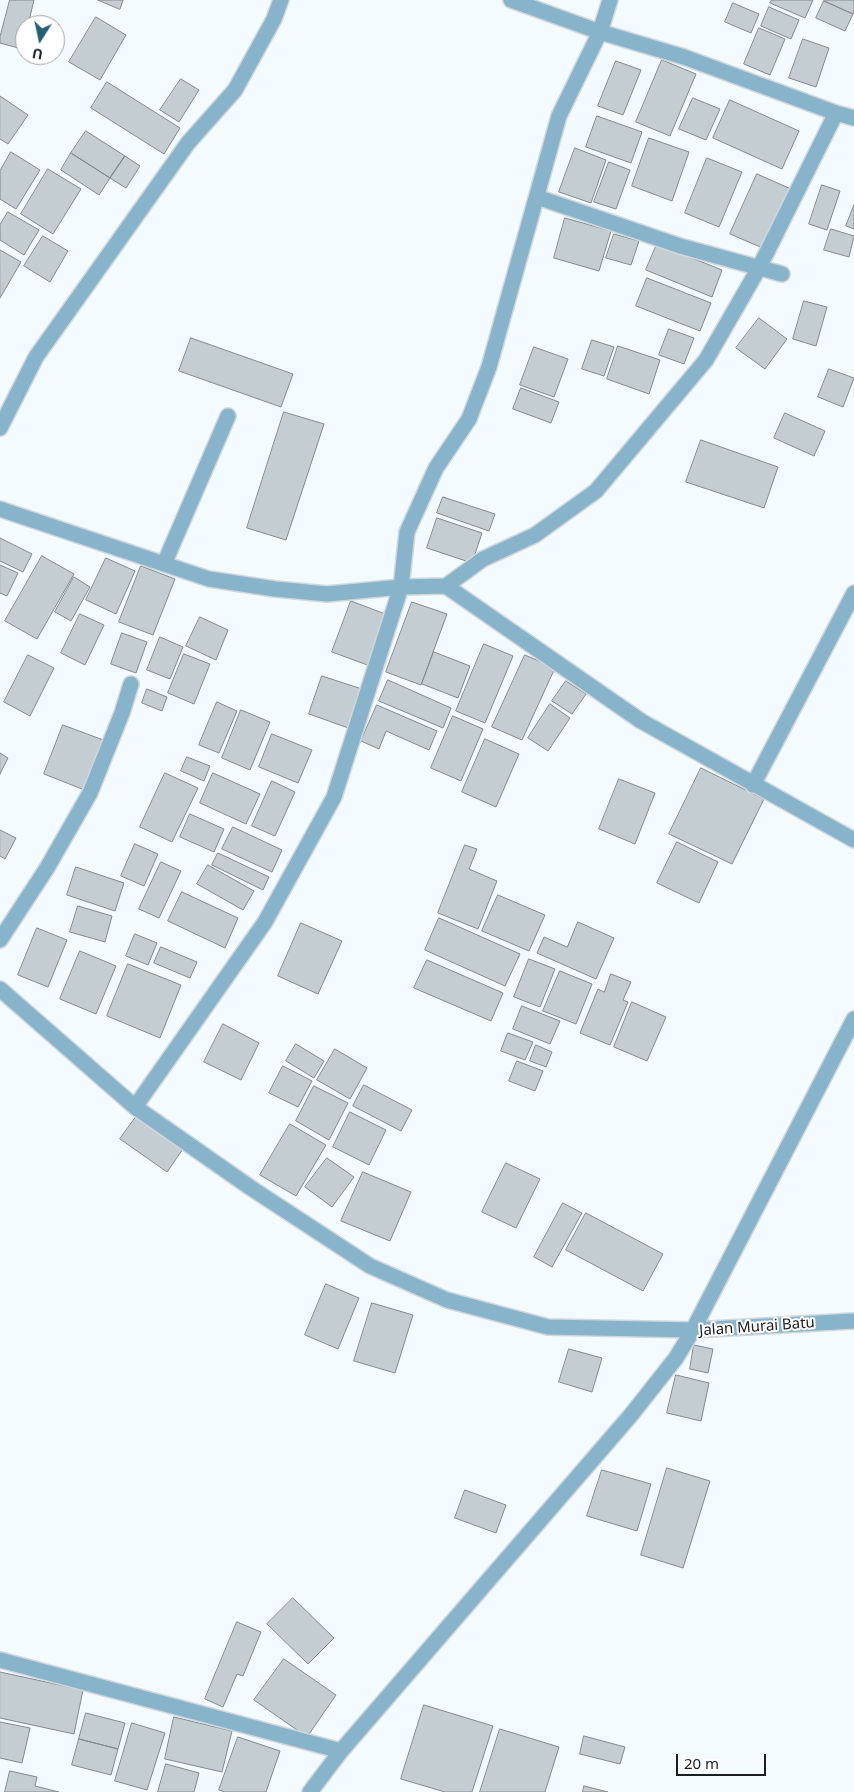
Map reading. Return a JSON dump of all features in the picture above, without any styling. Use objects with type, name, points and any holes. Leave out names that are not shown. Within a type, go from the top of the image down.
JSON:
[{"type":"street","points":[[0,428],[36,357],[188,143],[235,90],[274,19],[281,0]]},
{"type":"street","points":[[511,0],[600,32],[684,57],[854,118]]},
{"type":"street","points":[[135,1107],[265,922],[334,797],[401,587],[408,532],[436,468],[469,419],[489,367],[559,116],[600,32],[610,0]]},
{"type":"street","points":[[0,509],[209,579],[275,589],[327,594],[401,587],[446,586],[483,559],[535,534],[596,491],[706,360],[759,268],[836,113]]},
{"type":"street","points":[[537,197],[680,246],[782,274]]},
{"type":"street","points":[[164,564],[228,416]]},
{"type":"street","points":[[446,586],[642,721],[854,840]]},
{"type":"street","points":[[753,784],[854,593]]},
{"type":"street","points":[[0,940],[47,868],[90,792],[122,712],[131,684]]},
{"type":"street","points":[[0,989],[135,1107],[251,1188],[370,1266],[447,1300],[548,1327],[693,1330],[854,1019]]},
{"type":"street","name":"Jalan Murai Batu","points":[[310,1792],[341,1752],[630,1415],[676,1358],[693,1330],[854,1321]]},
{"type":"street","points":[[0,1660],[341,1752]]},
{"type":"building","points":[[10,0],[34,0],[30,15],[15,15],[15,47],[0,43]]},
{"type":"building","points":[[98,0],[123,0],[120,9]]},
{"type":"building","points":[[772,0],[813,0],[805,18],[770,3]]},
{"type":"building","points":[[825,0],[854,0],[854,12],[853,14]]},
{"type":"building","points":[[824,1],[853,14],[845,31],[816,18]]},
{"type":"building","points":[[733,3],[759,14],[751,33],[725,22]]},
{"type":"building","points":[[769,7],[799,20],[791,39],[761,26]]},
{"type":"building","points":[[96,17],[126,35],[100,80],[69,62]]},
{"type":"building","points":[[759,28],[785,39],[770,75],[744,64]]},
{"type":"building","points":[[803,39],[829,48],[816,87],[789,78]]},
{"type":"building","points":[[662,60],[696,74],[670,136],[636,122]]},
{"type":"building","points":[[616,61],[641,70],[623,115],[598,106]]},
{"type":"building","points":[[181,79],[199,90],[179,122],[160,110]]},
{"type":"building","points":[[107,82],[180,128],[164,154],[91,108]]},
{"type":"building","points":[[0,96],[28,115],[8,144],[0,139]]},
{"type":"building","points":[[693,98],[720,109],[706,140],[679,129]]},
{"type":"building","points":[[730,100],[799,131],[782,169],[713,138]]},
{"type":"building","points":[[597,116],[642,132],[631,163],[586,147]]},
{"type":"building","points":[[86,131],[125,156],[110,178],[71,153]]},
{"type":"building","points":[[649,138],[689,152],[672,201],[632,186]]},
{"type":"building","points":[[575,148],[606,160],[591,203],[559,192]]},
{"type":"building","points":[[11,152],[40,170],[16,209],[0,199],[0,171]]},
{"type":"building","points":[[71,153],[110,178],[99,195],[61,170]]},
{"type":"building","points":[[125,156],[140,166],[126,188],[110,178]]},
{"type":"building","points":[[707,158],[742,172],[719,227],[685,213]]},
{"type":"building","points":[[609,162],[630,170],[616,209],[594,202]]},
{"type":"building","points":[[48,169],[81,189],[53,234],[21,214]]},
{"type":"building","points":[[757,174],[791,189],[765,249],[730,234]]},
{"type":"building","points":[[822,185],[840,191],[827,230],[809,224]]},
{"type":"building","points":[[854,205],[854,229],[846,226]]},
{"type":"building","points":[[8,212],[39,230],[24,255],[0,240],[0,225]]},
{"type":"building","points":[[565,218],[611,231],[599,271],[554,258]]},
{"type":"building","points":[[831,229],[854,236],[849,257],[824,250]]},
{"type":"building","points":[[614,234],[639,241],[631,265],[606,258]]},
{"type":"building","points":[[43,236],[68,251],[50,282],[24,266]]},
{"type":"building","points":[[657,244],[722,270],[712,297],[646,270]]},
{"type":"building","points":[[0,250],[21,262],[0,298]]},
{"type":"building","points":[[647,278],[711,303],[700,331],[636,306]]},
{"type":"building","points":[[804,301],[827,307],[816,346],[793,339]]},
{"type":"building","points":[[759,318],[787,339],[765,369],[736,348]]},
{"type":"building","points":[[669,329],[694,338],[684,364],[659,355]]},
{"type":"building","points":[[191,338],[293,374],[281,407],[179,371]]},
{"type":"building","points":[[592,340],[614,347],[604,376],[582,369]]},
{"type":"building","points":[[618,346],[660,360],[649,394],[607,379]]},
{"type":"building","points":[[534,347],[568,359],[554,397],[520,385]]},
{"type":"building","points":[[829,369],[854,378],[843,407],[818,397]]},
{"type":"building","points":[[521,388],[559,402],[551,423],[513,409]]},
{"type":"building","points":[[284,412],[324,424],[286,540],[247,528]]},
{"type":"building","points":[[785,413],[825,431],[814,456],[774,438]]},
{"type":"building","points":[[701,440],[778,467],[764,508],[686,482]]},
{"type":"building","points":[[443,497],[495,514],[489,531],[437,513]]},
{"type":"building","points":[[437,518],[482,533],[472,563],[427,548]]},
{"type":"building","points":[[0,538],[32,554],[23,572],[0,561]]},
{"type":"building","points":[[42,556],[74,574],[37,639],[5,621]]},
{"type":"building","points":[[106,558],[135,571],[116,614],[86,600]]},
{"type":"building","points":[[0,565],[18,573],[7,596],[0,593]]},
{"type":"building","points":[[141,566],[175,579],[153,635],[119,622]]},
{"type":"building","points":[[74,577],[90,587],[71,621],[55,612]]},
{"type":"building","points":[[351,601],[388,615],[370,666],[332,652]]},
{"type":"building","points":[[412,602],[447,614],[421,685],[386,672]]},
{"type":"building","points":[[80,614],[104,625],[85,665],[61,653]]},
{"type":"building","points":[[200,617],[228,630],[216,660],[186,646]]},
{"type":"building","points":[[122,633],[147,642],[136,673],[111,664]]},
{"type":"building","points":[[160,637],[183,647],[170,679],[147,670]]},
{"type":"building","points":[[484,644],[513,656],[485,723],[456,711]]},
{"type":"building","points":[[434,652],[470,666],[458,698],[422,684]]},
{"type":"building","points":[[184,654],[210,664],[194,704],[168,693]]},
{"type":"building","points":[[28,655],[54,668],[30,716],[4,702]]},
{"type":"building","points":[[525,655],[555,668],[522,740],[492,727]]},
{"type":"building","points":[[322,676],[365,690],[351,729],[309,714]]},
{"type":"building","points":[[388,680],[451,708],[443,728],[379,701]]},
{"type":"building","points":[[566,681],[586,694],[572,714],[552,701]]},
{"type":"building","points":[[147,689],[167,697],[162,711],[142,703]]},
{"type":"building","points":[[217,702],[237,711],[219,753],[199,745]]},
{"type":"building","points":[[550,704],[570,718],[548,751],[528,738]]},
{"type":"building","points":[[377,705],[437,731],[429,750],[386,731],[379,749],[361,741]]},
{"type":"building","points":[[241,710],[270,722],[250,770],[222,758]]},
{"type":"building","points":[[453,716],[483,729],[461,781],[431,768]]},
{"type":"building","points":[[63,725],[106,741],[87,791],[44,774]]},
{"type":"building","points":[[272,734],[312,750],[298,783],[259,767]]},
{"type":"building","points":[[485,739],[519,754],[496,807],[462,792]]},
{"type":"building","points":[[0,753],[8,758],[0,774]]},
{"type":"building","points":[[187,757],[210,766],[204,781],[181,771]]},
{"type":"building","points":[[701,768],[764,799],[732,864],[669,834]]},
{"type":"building","points":[[165,773],[198,788],[172,842],[140,827]]},
{"type":"building","points":[[213,773],[260,794],[246,824],[200,803]]},
{"type":"building","points":[[619,779],[655,793],[635,844],[599,829]]},
{"type":"building","points":[[272,781],[295,792],[275,836],[252,826]]},
{"type":"building","points":[[190,814],[224,829],[214,852],[180,837]]},
{"type":"building","points":[[233,827],[282,850],[272,872],[222,849]]},
{"type":"building","points":[[0,830],[16,838],[5,859],[0,856]]},
{"type":"building","points":[[677,842],[718,862],[699,903],[657,883]]},
{"type":"building","points":[[135,844],[158,854],[144,886],[121,876]]},
{"type":"building","points":[[465,845],[477,849],[469,869],[497,881],[478,929],[438,913]]},
{"type":"building","points":[[218,853],[269,877],[263,890],[212,865]]},
{"type":"building","points":[[161,862],[181,871],[159,918],[139,909]]},
{"type":"building","points":[[208,865],[254,891],[243,910],[197,884]]},
{"type":"building","points":[[76,867],[124,883],[115,911],[67,895]]},
{"type":"building","points":[[182,892],[238,918],[225,948],[168,921]]},
{"type":"building","points":[[498,895],[545,915],[529,951],[482,931]]},
{"type":"building","points":[[78,906],[112,916],[105,942],[70,932]]},
{"type":"building","points":[[439,918],[520,954],[505,986],[425,950]]},
{"type":"building","points":[[578,922],[614,938],[596,979],[537,953],[544,937],[567,947]]},
{"type":"building","points":[[301,923],[342,941],[318,994],[278,976]]},
{"type":"building","points":[[37,928],[67,940],[48,987],[18,975]]},
{"type":"building","points":[[135,934],[157,943],[148,965],[126,956]]},
{"type":"building","points":[[161,947],[197,962],[190,978],[154,963]]},
{"type":"building","points":[[80,951],[116,966],[96,1014],[60,999]]},
{"type":"building","points":[[529,959],[555,969],[540,1007],[514,997]]},
{"type":"building","points":[[427,960],[503,993],[491,1021],[414,988]]},
{"type":"building","points":[[128,964],[181,985],[160,1038],[107,1016]]},
{"type":"building","points":[[560,971],[592,984],[576,1024],[543,1011]]},
{"type":"building","points":[[611,974],[631,982],[623,1000],[628,1002],[610,1045],[580,1033],[598,989],[604,992]]},
{"type":"building","points":[[632,1002],[666,1017],[647,1061],[614,1047]]},
{"type":"building","points":[[522,1006],[560,1021],[550,1044],[513,1029]]},
{"type":"building","points":[[223,1024],[259,1043],[241,1080],[204,1062]]},
{"type":"building","points":[[508,1033],[533,1042],[525,1060],[501,1051]]},
{"type":"building","points":[[296,1044],[324,1061],[314,1078],[286,1061]]},
{"type":"building","points":[[536,1045],[552,1052],[546,1067],[530,1061]]},
{"type":"building","points":[[335,1049],[367,1068],[350,1099],[317,1080]]},
{"type":"building","points":[[517,1061],[543,1071],[535,1091],[509,1081]]},
{"type":"building","points":[[283,1066],[312,1081],[298,1107],[269,1093]]},
{"type":"building","points":[[364,1085],[412,1110],[401,1131],[353,1106]]},
{"type":"building","points":[[314,1086],[348,1103],[329,1140],[296,1121]]},
{"type":"building","points":[[350,1112],[386,1130],[369,1165],[333,1147]]},
{"type":"building","points":[[136,1117],[183,1149],[167,1172],[120,1139]]},
{"type":"building","points":[[290,1124],[326,1145],[296,1196],[260,1175]]},
{"type":"building","points":[[327,1158],[354,1177],[332,1207],[305,1187]]},
{"type":"building","points":[[506,1163],[540,1179],[516,1228],[482,1212]]},
{"type":"building","points":[[363,1172],[411,1192],[390,1241],[341,1221]]},
{"type":"building","points":[[563,1203],[582,1213],[552,1267],[534,1257]]},
{"type":"building","points":[[586,1213],[663,1254],[643,1291],[566,1250]]},
{"type":"building","points":[[326,1284],[359,1298],[338,1349],[305,1335]]},
{"type":"building","points":[[372,1303],[413,1315],[395,1373],[354,1361]]},
{"type":"building","points":[[694,1345],[713,1349],[708,1373],[690,1369]]},
{"type":"building","points":[[569,1349],[602,1358],[592,1392],[559,1382]]},
{"type":"building","points":[[676,1375],[709,1383],[701,1421],[667,1413]]},
{"type":"building","points":[[667,1468],[710,1481],[683,1568],[641,1555]]},
{"type":"building","points":[[602,1470],[651,1484],[637,1531],[587,1516]]},
{"type":"building","points":[[465,1490],[506,1505],[496,1533],[455,1518]]},
{"type":"building","points":[[293,1598],[334,1638],[308,1664],[267,1624]]},
{"type":"building","points":[[237,1622],[261,1632],[243,1676],[237,1674],[223,1707],[205,1699]]},
{"type":"building","points":[[284,1659],[336,1695],[307,1737],[254,1700]]},
{"type":"building","points":[[0,1672],[83,1690],[74,1734],[0,1718]]},
{"type":"building","points":[[424,1705],[493,1726],[472,1792],[445,1792],[401,1779]]},
{"type":"building","points":[[86,1713],[125,1723],[118,1749],[79,1739]]},
{"type":"building","points":[[174,1717],[232,1731],[222,1772],[165,1759]]},
{"type":"building","points":[[0,1722],[30,1728],[22,1763],[0,1758]]},
{"type":"building","points":[[132,1723],[165,1733],[147,1790],[115,1781]]},
{"type":"building","points":[[500,1729],[559,1747],[545,1792],[480,1792]]},
{"type":"building","points":[[584,1736],[625,1747],[620,1764],[580,1754]]},
{"type":"building","points":[[238,1737],[280,1751],[266,1792],[225,1792],[219,1790]]},
{"type":"building","points":[[79,1739],[118,1749],[111,1775],[72,1765]]},
{"type":"building","points":[[166,1764],[199,1773],[194,1792],[158,1792]]},
{"type":"building","points":[[10,1771],[37,1777],[35,1786],[59,1792],[5,1792]]},
{"type":"building","points":[[584,1786],[608,1792],[583,1792]]}]
